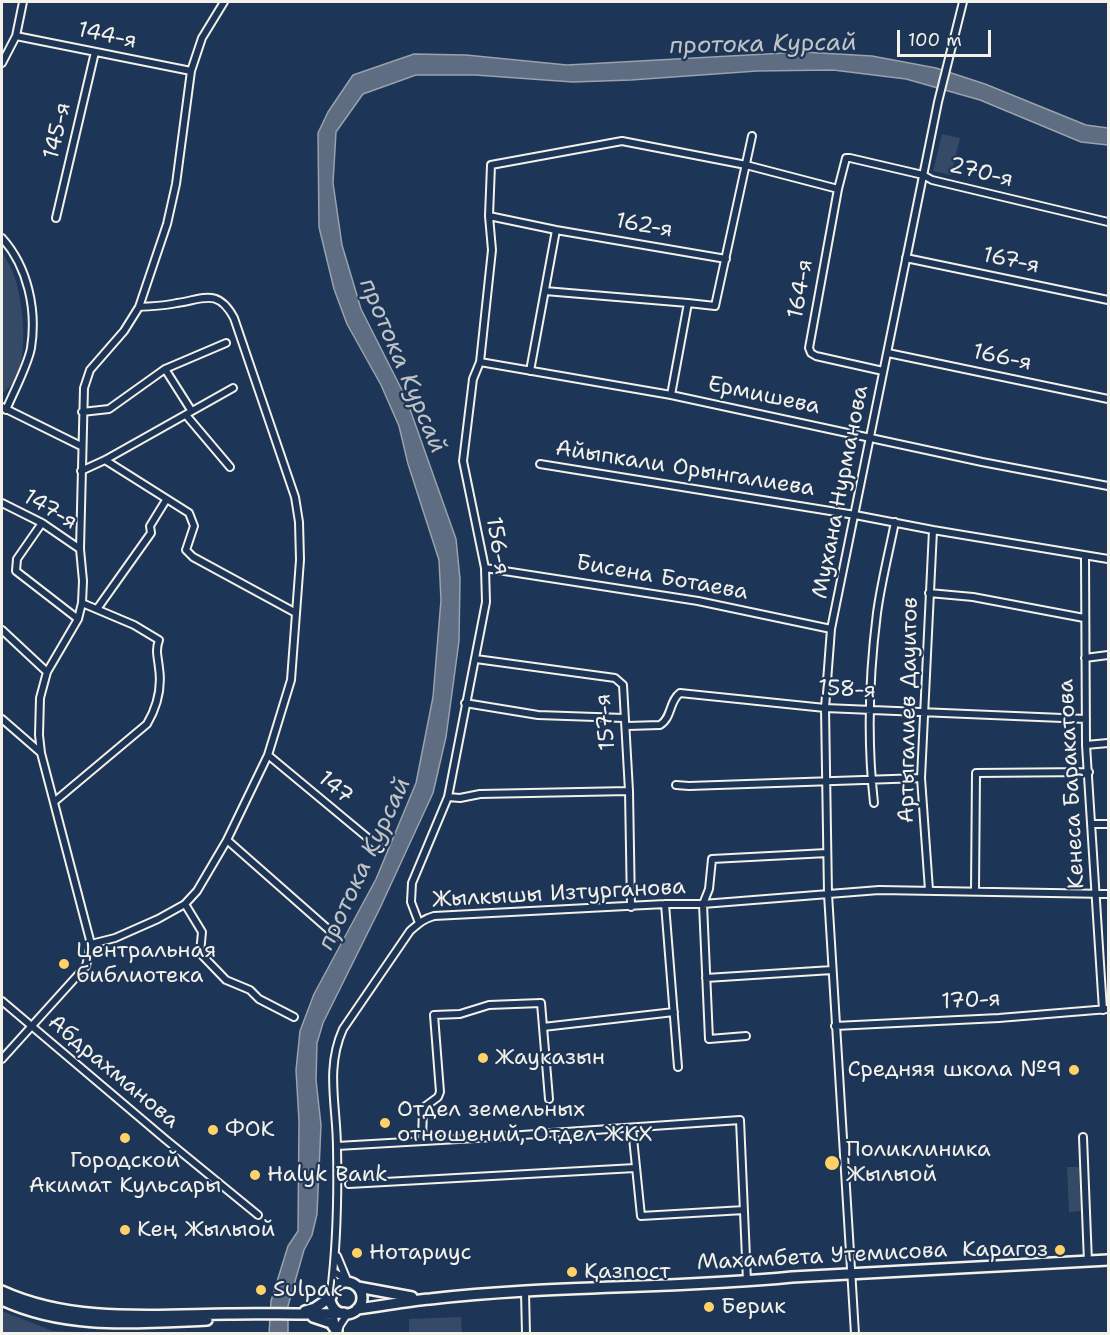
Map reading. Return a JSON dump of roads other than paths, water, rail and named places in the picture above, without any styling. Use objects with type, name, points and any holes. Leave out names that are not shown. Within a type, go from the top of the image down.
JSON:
[{"type":"street","points":[[2,63],[16,36],[23,2]]},
{"type":"street","points":[[2,1059],[86,966],[91,944],[41,753],[40,698],[47,672],[78,619],[82,603],[83,581],[80,549],[84,388],[90,370],[124,331],[139,308],[166,224],[176,184],[191,71],[202,38],[224,2]]},
{"type":"street","name":"Мухана Нурманова","points":[[855,1334],[828,894],[825,708],[831,629],[938,102],[963,2]]},
{"type":"street","name":"144-я","points":[[16,36],[191,71]]},
{"type":"street","name":"145-я","points":[[56,218],[95,52]]},
{"type":"street","points":[[545,291],[716,306],[752,136]]},
{"type":"street","name":"156-я","points":[[419,922],[411,902],[412,883],[448,797],[486,602],[485,568],[464,460],[473,379],[480,362],[492,250],[489,216],[491,165],[622,141],[746,165]]},
{"type":"street","name":"270-я","points":[[846,159],[923,175],[932,180],[1108,222]]},
{"type":"street","name":"164-я","points":[[846,159],[838,189],[809,348],[816,356],[883,371]]},
{"type":"street","points":[[746,165],[838,189]]},
{"type":"street","name":"162-я","points":[[489,216],[556,230],[726,258]]},
{"type":"street","points":[[530,371],[556,230]]},
{"type":"street","points":[[2,238],[22,268],[29,296],[32,326],[30,350],[4,408],[81,446]]},
{"type":"street","name":"167-я","points":[[906,258],[1108,300]]},
{"type":"street","points":[[91,944],[115,938],[158,919],[185,904],[197,891],[227,840],[268,755],[291,680],[296,614],[300,543],[295,497],[234,318],[218,298],[206,297],[181,303],[139,308]]},
{"type":"street","points":[[671,394],[688,303]]},
{"type":"street","points":[[82,412],[109,409],[165,369],[226,344]]},
{"type":"street","name":"166-я","points":[[888,353],[1108,399]]},
{"type":"street","name":"Ермишева","points":[[480,362],[671,394],[982,462],[1108,486]]},
{"type":"street","points":[[165,369],[189,413],[230,467]]},
{"type":"street","points":[[81,471],[105,460],[233,388]]},
{"type":"street","points":[[105,460],[189,513],[194,526],[186,550],[193,557],[296,614]]},
{"type":"street","name":"Айыпкали Орынгалиева","points":[[540,465],[566,467],[1108,559]]},
{"type":"street","points":[[97,609],[151,533],[150,526],[166,500]]},
{"type":"street","name":"147-я","points":[[2,503],[42,523],[80,549]]},
{"type":"street","points":[[874,803],[869,710],[877,613],[895,522]]},
{"type":"street","points":[[42,523],[17,559],[16,571],[78,619]]},
{"type":"street","name":"Артыгалиев Дауитов","points":[[929,890],[921,778],[933,530]]},
{"type":"street","name":"Кенеса Баракатова","points":[[1085,556],[1086,745],[1095,893],[1106,1010]]},
{"type":"street","name":"Бисена Ботаева","points":[[485,568],[698,601],[831,629]]},
{"type":"street","points":[[929,593],[973,597],[1084,618]]},
{"type":"street","points":[[54,802],[147,724],[155,710],[160,689],[155,650],[159,639],[134,625],[82,603]]},
{"type":"street","points":[[2,630],[47,672]]},
{"type":"street","points":[[1085,658],[1108,655]]},
{"type":"street","name":"157-я","points":[[476,658],[615,678],[623,685],[624,718],[627,726],[632,907]]},
{"type":"street","name":"158-я","points":[[627,726],[665,723],[675,698],[680,693],[825,708],[1086,719]]},
{"type":"street","points":[[465,703],[538,715],[624,718]]},
{"type":"street","points":[[2,719],[41,753]]},
{"type":"street","points":[[1086,745],[1108,743]]},
{"type":"street","name":"147","points":[[268,755],[380,848]]},
{"type":"street","points":[[975,890],[976,773],[1089,772]]},
{"type":"street","points":[[676,784],[689,786],[921,778]]},
{"type":"street","points":[[448,797],[460,798],[480,794],[629,791]]},
{"type":"street","points":[[1091,824],[1108,824]]},
{"type":"street","points":[[227,840],[336,936]]},
{"type":"street","points":[[746,1036],[709,1039],[703,904],[709,889],[712,859],[827,853]]},
{"type":"street","name":"Жылкышы Изтурганова","points":[[338,1333],[332,1314],[331,1297],[337,1238],[337,1146],[332,1072],[335,1046],[343,1029],[410,931],[419,922],[434,916],[703,904],[828,894],[975,890],[1108,894]]},
{"type":"street","points":[[185,904],[202,932],[200,953],[213,968],[226,980],[250,990],[259,999],[294,1017]]},
{"type":"street","points":[[666,904],[678,1067]]},
{"type":"street","points":[[706,978],[832,970]]},
{"type":"street","name":"Абдрахманова","points":[[2,1001],[258,1215]]},
{"type":"street","points":[[422,1142],[423,1108],[438,1097],[440,1092],[435,1015],[460,1014],[489,1005],[541,1003],[549,1100]]},
{"type":"street","name":"170-я","points":[[835,1026],[1106,1010]]},
{"type":"street","points":[[543,1027],[674,1012]]},
{"type":"street","points":[[337,1146],[740,1120],[747,1281]]},
{"type":"street","points":[[632,1128],[641,1216],[744,1210]]},
{"type":"street","points":[[1083,1137],[1088,1262]]},
{"type":"street","points":[[349,1184],[635,1168]]},
{"type":"street","points":[[336,1253],[362,1296],[360,1305],[350,1312],[340,1324],[338,1333]]},
{"type":"street","name":"Махамбета Утемисова","points":[[429,1299],[1108,1260]]},
{"type":"street","points":[[334,1272],[353,1283]]},
{"type":"street","points":[[300,1313],[315,1308],[331,1297],[338,1284],[343,1282],[399,1296],[429,1299]]},
{"type":"street","points":[[2,1291],[23,1301],[60,1310],[123,1315],[332,1314],[429,1299]]},
{"type":"street","points":[[525,1292],[526,1334]]},
{"type":"street","points":[[331,1297],[338,1311],[350,1312]]},
{"type":"street","points":[[2,1299],[21,1308],[58,1319],[124,1323],[238,1318],[263,1314]]},
{"type":"street","points":[[300,1313],[331,1323],[338,1333]]},
{"type":"place","name":"Центральная библиотека","points":[[64,964]]},
{"type":"place","name":"Жауказын","points":[[483,1058]]},
{"type":"place","name":"Средняя школа №9","points":[[1074,1070]]},
{"type":"place","name":"Отдел земельных отношений, Отдел ЖКХ","points":[[385,1123]]},
{"type":"place","name":"ФОК","points":[[213,1130]]},
{"type":"place","name":"Городской Акимат Кульсары","points":[[125,1138]]},
{"type":"place","name":"Поликлиника Жылыой","points":[[832,1163]]},
{"type":"place","name":"Halyk Bank","points":[[255,1175]]},
{"type":"place","name":"Кең Жылыой","points":[[125,1230]]},
{"type":"place","name":"Карагоз","points":[[1060,1250]]},
{"type":"place","name":"Нотариус","points":[[357,1253]]},
{"type":"place","name":"Қазпост","points":[[572,1272]]},
{"type":"place","name":"Sulpak","points":[[261,1290]]},
{"type":"place","name":"Берик","points":[[709,1307]]},
{"type":"water label","name":"протока Курсай","points":[[763,45]]},
{"type":"water label","name":"протока Курсай","points":[[402,366]]},
{"type":"water label","name":"протока Курсай","points":[[365,864]]}]
